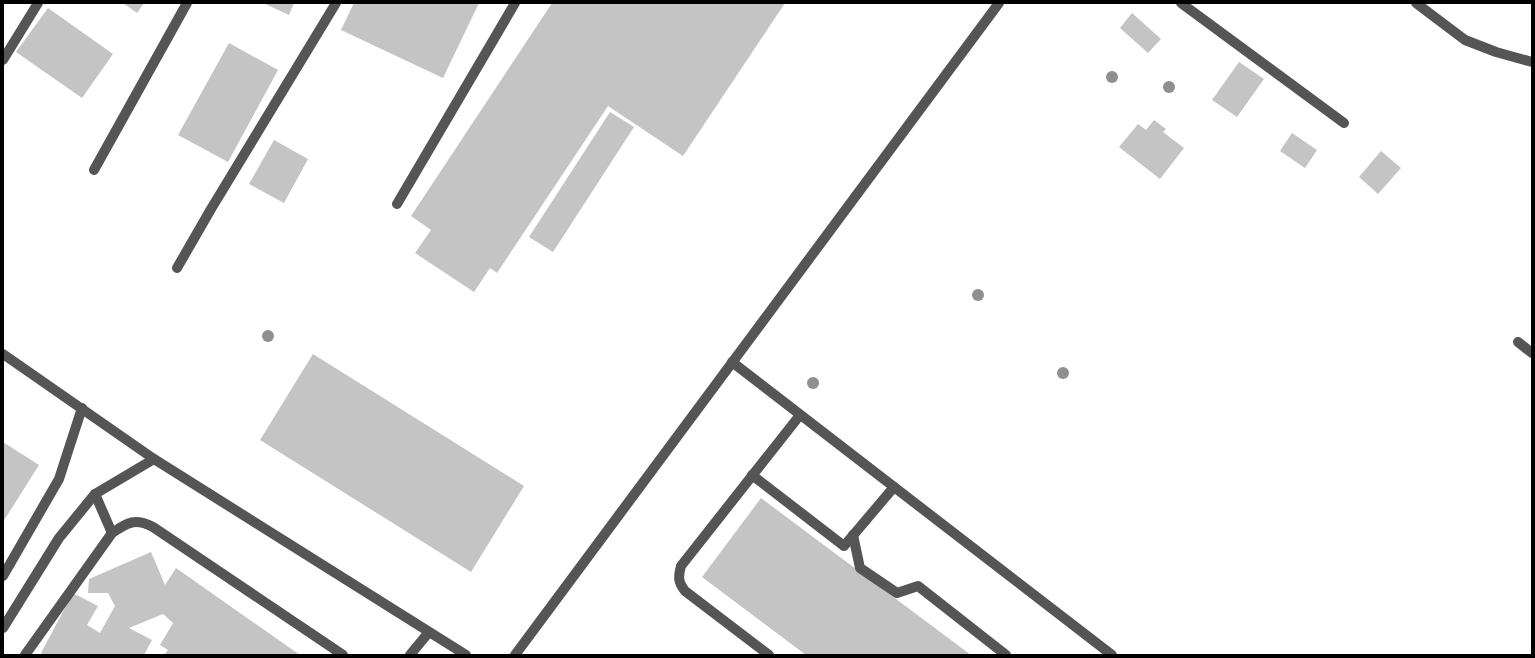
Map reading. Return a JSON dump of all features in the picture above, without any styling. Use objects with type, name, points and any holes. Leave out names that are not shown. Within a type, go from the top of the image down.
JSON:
[{"type":"street","points":[[3,60],[38,3]]},
{"type":"street","points":[[94,170],[187,3]]},
{"type":"street","points":[[178,268],[211,209],[336,3]]},
{"type":"street","points":[[397,204],[515,3]]},
{"type":"street","points":[[515,655],[999,3]]},
{"type":"street","points":[[1181,3],[1344,123]]},
{"type":"street","points":[[1416,3],[1465,40],[1496,52],[1532,62]]},
{"type":"street","points":[[1518,342],[1532,353]]},
{"type":"street","points":[[3,354],[154,459],[466,655]]},
{"type":"street","points":[[732,362],[1110,655]]},
{"type":"street","points":[[3,576],[59,479],[82,408]]},
{"type":"street","points":[[769,655],[685,591],[680,584],[678,575],[681,566],[800,415]]},
{"type":"street","points":[[3,628],[59,538],[95,494],[154,459]]},
{"type":"street","points":[[752,475],[844,546],[894,487]]},
{"type":"street","points":[[95,494],[112,533]]},
{"type":"street","points":[[25,655],[112,533],[129,522],[142,522],[148,525],[343,655]]},
{"type":"street","points":[[853,535],[860,568],[897,592],[918,586],[1006,655]]},
{"type":"street","points":[[410,655],[429,632]]},
{"type":"building","points":[[123,3],[144,3],[137,13]]},
{"type":"building","points":[[263,3],[294,3],[289,15]]},
{"type":"building","points":[[354,3],[479,3],[443,78],[341,30]]},
{"type":"building","points":[[552,3],[785,3],[683,156],[608,106],[497,273],[490,268],[474,292],[415,253],[431,230],[411,216]]},
{"type":"building","points":[[48,8],[113,54],[82,98],[16,52]]},
{"type":"building","points":[[1132,13],[1161,39],[1148,53],[1120,28]]},
{"type":"building","points":[[229,43],[278,70],[228,162],[178,135]]},
{"type":"building","points":[[1239,62],[1264,79],[1237,117],[1212,100]]},
{"type":"building","points":[[610,112],[634,127],[553,252],[529,237]]},
{"type":"building","points":[[1154,120],[1166,129],[1163,132],[1184,148],[1160,179],[1119,147],[1138,124],[1146,130]]},
{"type":"building","points":[[1292,133],[1317,150],[1305,168],[1280,151]]},
{"type":"building","points":[[274,140],[308,159],[284,203],[249,184]]},
{"type":"building","points":[[1381,151],[1401,168],[1378,194],[1359,177]]},
{"type":"building","points":[[313,354],[524,486],[471,572],[260,440]]},
{"type":"building","points":[[3,442],[39,465],[3,522]]},
{"type":"building","points":[[761,498],[971,655],[806,655],[702,577]]},
{"type":"building","points":[[151,552],[165,585],[176,568],[300,655],[166,655],[165,654],[168,650],[160,645],[173,623],[163,614],[129,628],[152,640],[144,655],[45,655],[41,653],[73,593],[98,606],[87,625],[100,633],[115,606],[108,593],[88,593],[89,579]]}]
